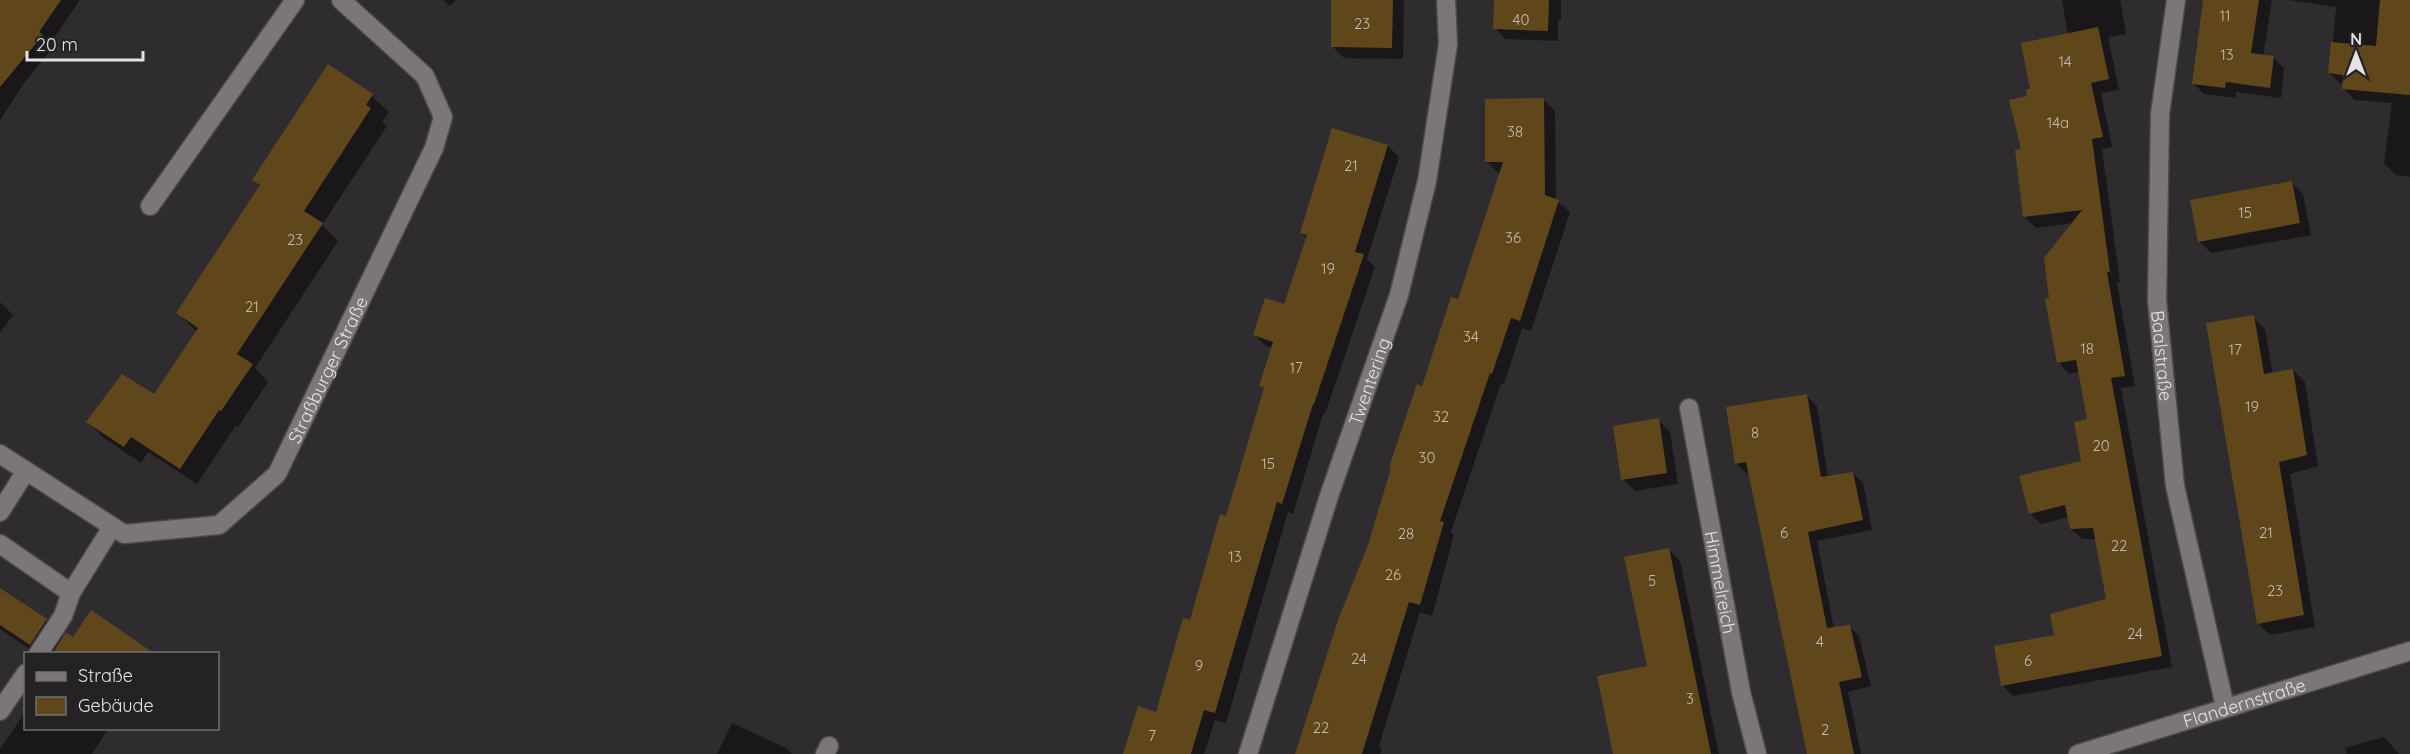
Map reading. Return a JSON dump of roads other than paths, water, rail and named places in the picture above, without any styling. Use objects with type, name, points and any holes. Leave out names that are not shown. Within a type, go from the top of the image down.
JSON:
[{"type":"street","points":[[150,206],[295,0]]},
{"type":"street","name":"Straßburger Straße","points":[[0,454],[124,534],[219,525],[277,474],[434,148],[443,117],[425,76],[341,0]]},
{"type":"street","name":"Twentering","points":[[1248,754],[1329,496],[1399,296],[1427,181],[1448,44],[1446,0]]},
{"type":"street","name":"Baalstraße","points":[[2176,0],[2160,114],[2157,300],[2175,486],[2225,707]]},
{"type":"street","name":"Himmelreich","points":[[1689,408],[1741,692],[1757,754]]},
{"type":"street","points":[[0,512],[26,471]]},
{"type":"street","points":[[39,652],[63,616],[71,593],[112,527]]},
{"type":"street","points":[[0,544],[71,593]]},
{"type":"street","name":"Flandernstraße","points":[[2078,754],[2410,651]]},
{"type":"street","points":[[0,711],[24,676]]}]
